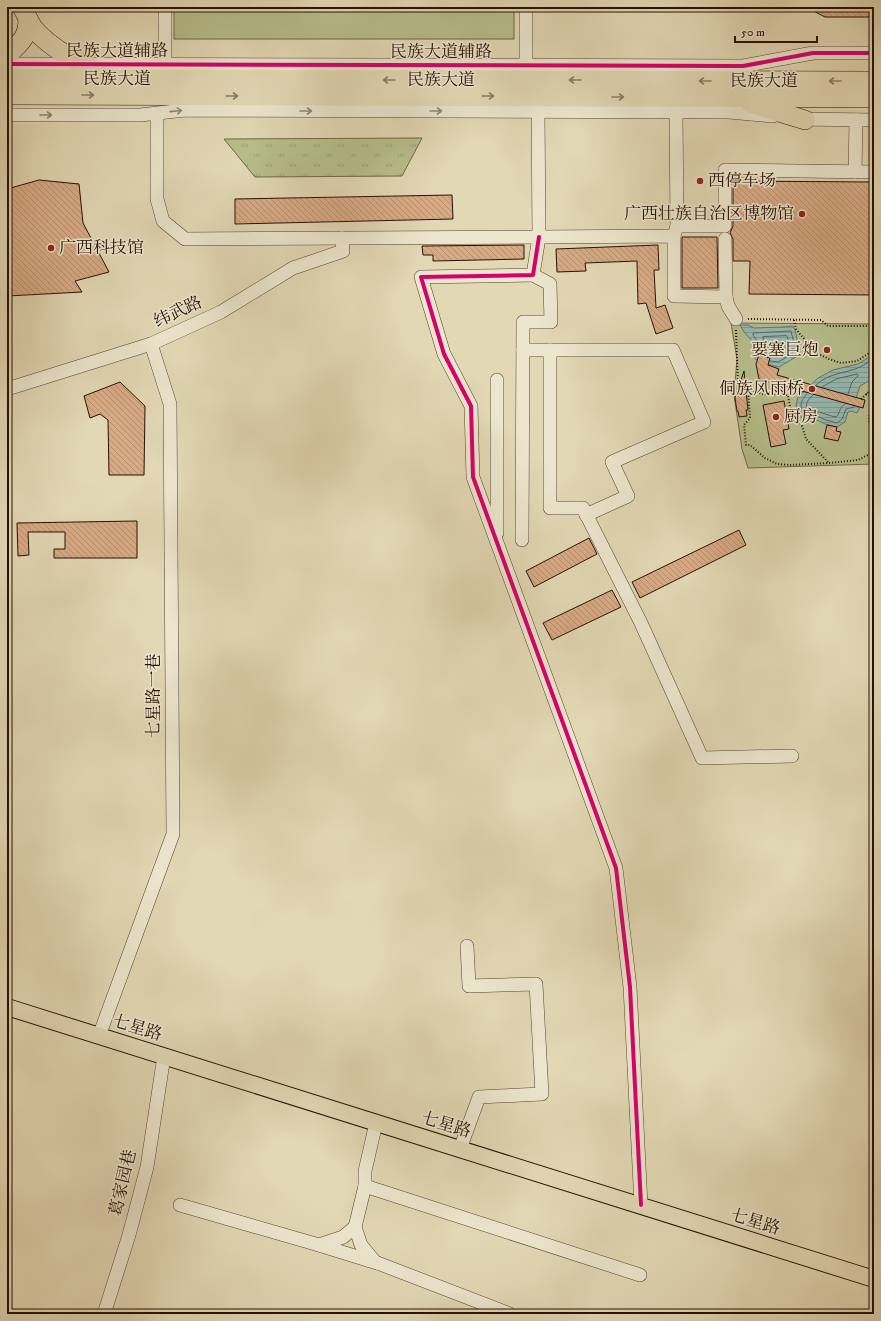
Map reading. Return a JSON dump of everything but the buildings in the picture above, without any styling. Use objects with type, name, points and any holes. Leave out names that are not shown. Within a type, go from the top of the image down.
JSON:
[{"type":"highway","points":[[7,56],[24,38],[28,30],[25,13]]},
{"type":"highway","points":[[25,13],[35,29],[46,40],[81,64],[114,79]]},
{"type":"highway","name":"民族大道","points":[[7,79],[874,81]]},
{"type":"highway","name":"民族大道","points":[[7,95],[874,98]]},
{"type":"highway","points":[[730,97],[805,120]]},
{"type":"main road","name":"七星路","points":[[7,1008],[874,1279]]},
{"type":"street","points":[[165,7],[165,64]]},
{"type":"street","points":[[526,7],[526,66]]},
{"type":"street","name":"民族大道辅路","points":[[7,64],[742,66],[813,53],[874,53]]},
{"type":"street","points":[[7,115],[140,115],[185,110],[729,112],[805,120],[874,120]]},
{"type":"street","points":[[533,275],[539,237],[538,111]]},
{"type":"street","points":[[676,112],[674,296],[726,297]]},
{"type":"street","points":[[156,114],[157,199],[163,221],[185,239],[539,237],[675,231],[725,226],[725,170],[874,172]]},
{"type":"street","points":[[855,172],[856,120]]},
{"type":"street","name":"纬武路","points":[[7,389],[151,344],[221,312],[293,268],[342,251],[342,238]]},
{"type":"street","points":[[725,239],[726,297],[728,306],[736,319]]},
{"type":"street","points":[[522,540],[523,322],[551,322],[550,284],[533,275],[421,277],[444,354],[470,406],[473,477],[616,868],[630,987],[641,1205]]},
{"type":"street","name":"七星路一巷","points":[[99,1036],[174,834],[170,404],[151,344]]},
{"type":"street","points":[[523,350],[673,350],[704,422],[612,462],[628,496],[586,515]]},
{"type":"street","points":[[550,350],[550,508],[583,508],[641,623],[702,758],[792,756]]},
{"type":"street","points":[[497,380],[498,543]]},
{"type":"street","points":[[460,1149],[479,1097],[542,1094],[536,984],[469,986],[467,946]]},
{"type":"street","name":"葛家园巷","points":[[104,1314],[129,1235],[147,1167],[164,1056]]},
{"type":"street","points":[[376,1123],[365,1171],[365,1186],[355,1227],[361,1245],[375,1262],[510,1314]]},
{"type":"street","points":[[365,1186],[640,1275]]},
{"type":"street","points":[[180,1205],[386,1266]]},
{"type":"street","points":[[319,1245],[343,1237],[355,1227]]},
{"type":"path","points":[[829,463],[806,439],[802,426],[790,407],[788,395],[762,394],[738,384],[736,319],[821,320],[828,326],[874,326]]},
{"type":"path","points":[[794,320],[796,329],[799,333],[818,354],[829,359],[841,363],[857,361],[874,350]]},
{"type":"path","points":[[861,398],[874,387]]},
{"type":"path","points":[[748,389],[750,418],[744,425],[746,445],[750,445],[765,458],[777,464],[789,465],[829,463],[858,460],[874,452]]},
{"type":"path","points":[[866,394],[874,398]]},
{"type":"path","points":[[874,404],[868,417],[870,426],[874,433]]},
{"type":"green space","points":[[174,7],[514,7],[514,39],[174,39]]},
{"type":"green space","points":[[422,138],[402,176],[255,177],[224,139]]},
{"type":"green space","points":[[731,323],[874,324],[874,464],[748,468],[742,449],[734,395],[737,359]]},
{"type":"water","points":[[740,325],[748,325],[754,328],[793,326],[797,341],[796,357],[779,367],[763,363],[755,359],[753,342]]},
{"type":"water","points":[[874,354],[874,378],[860,386],[856,398],[860,407],[857,413],[851,411],[848,412],[845,422],[837,427],[817,420],[805,422],[796,405],[798,397],[818,378],[833,370],[858,364]]},
{"type":"cycle path","points":[[7,64],[743,66],[813,53],[874,53]]},
{"type":"cycle path","points":[[539,237],[533,275],[421,277],[444,354],[471,406],[473,477],[616,868],[630,987],[641,1205]]},
{"type":"place","name":"西停车场","points":[[700,181]]},
{"type":"place","name":"广西壮族自治区博物馆","points":[[802,214]]},
{"type":"place","name":"广西科技馆","points":[[51,248]]},
{"type":"place","name":"要塞巨炮","points":[[827,350]]},
{"type":"place","name":"侗族风雨桥","points":[[812,389]]},
{"type":"place","name":"厨房","points":[[776,417]]}]
